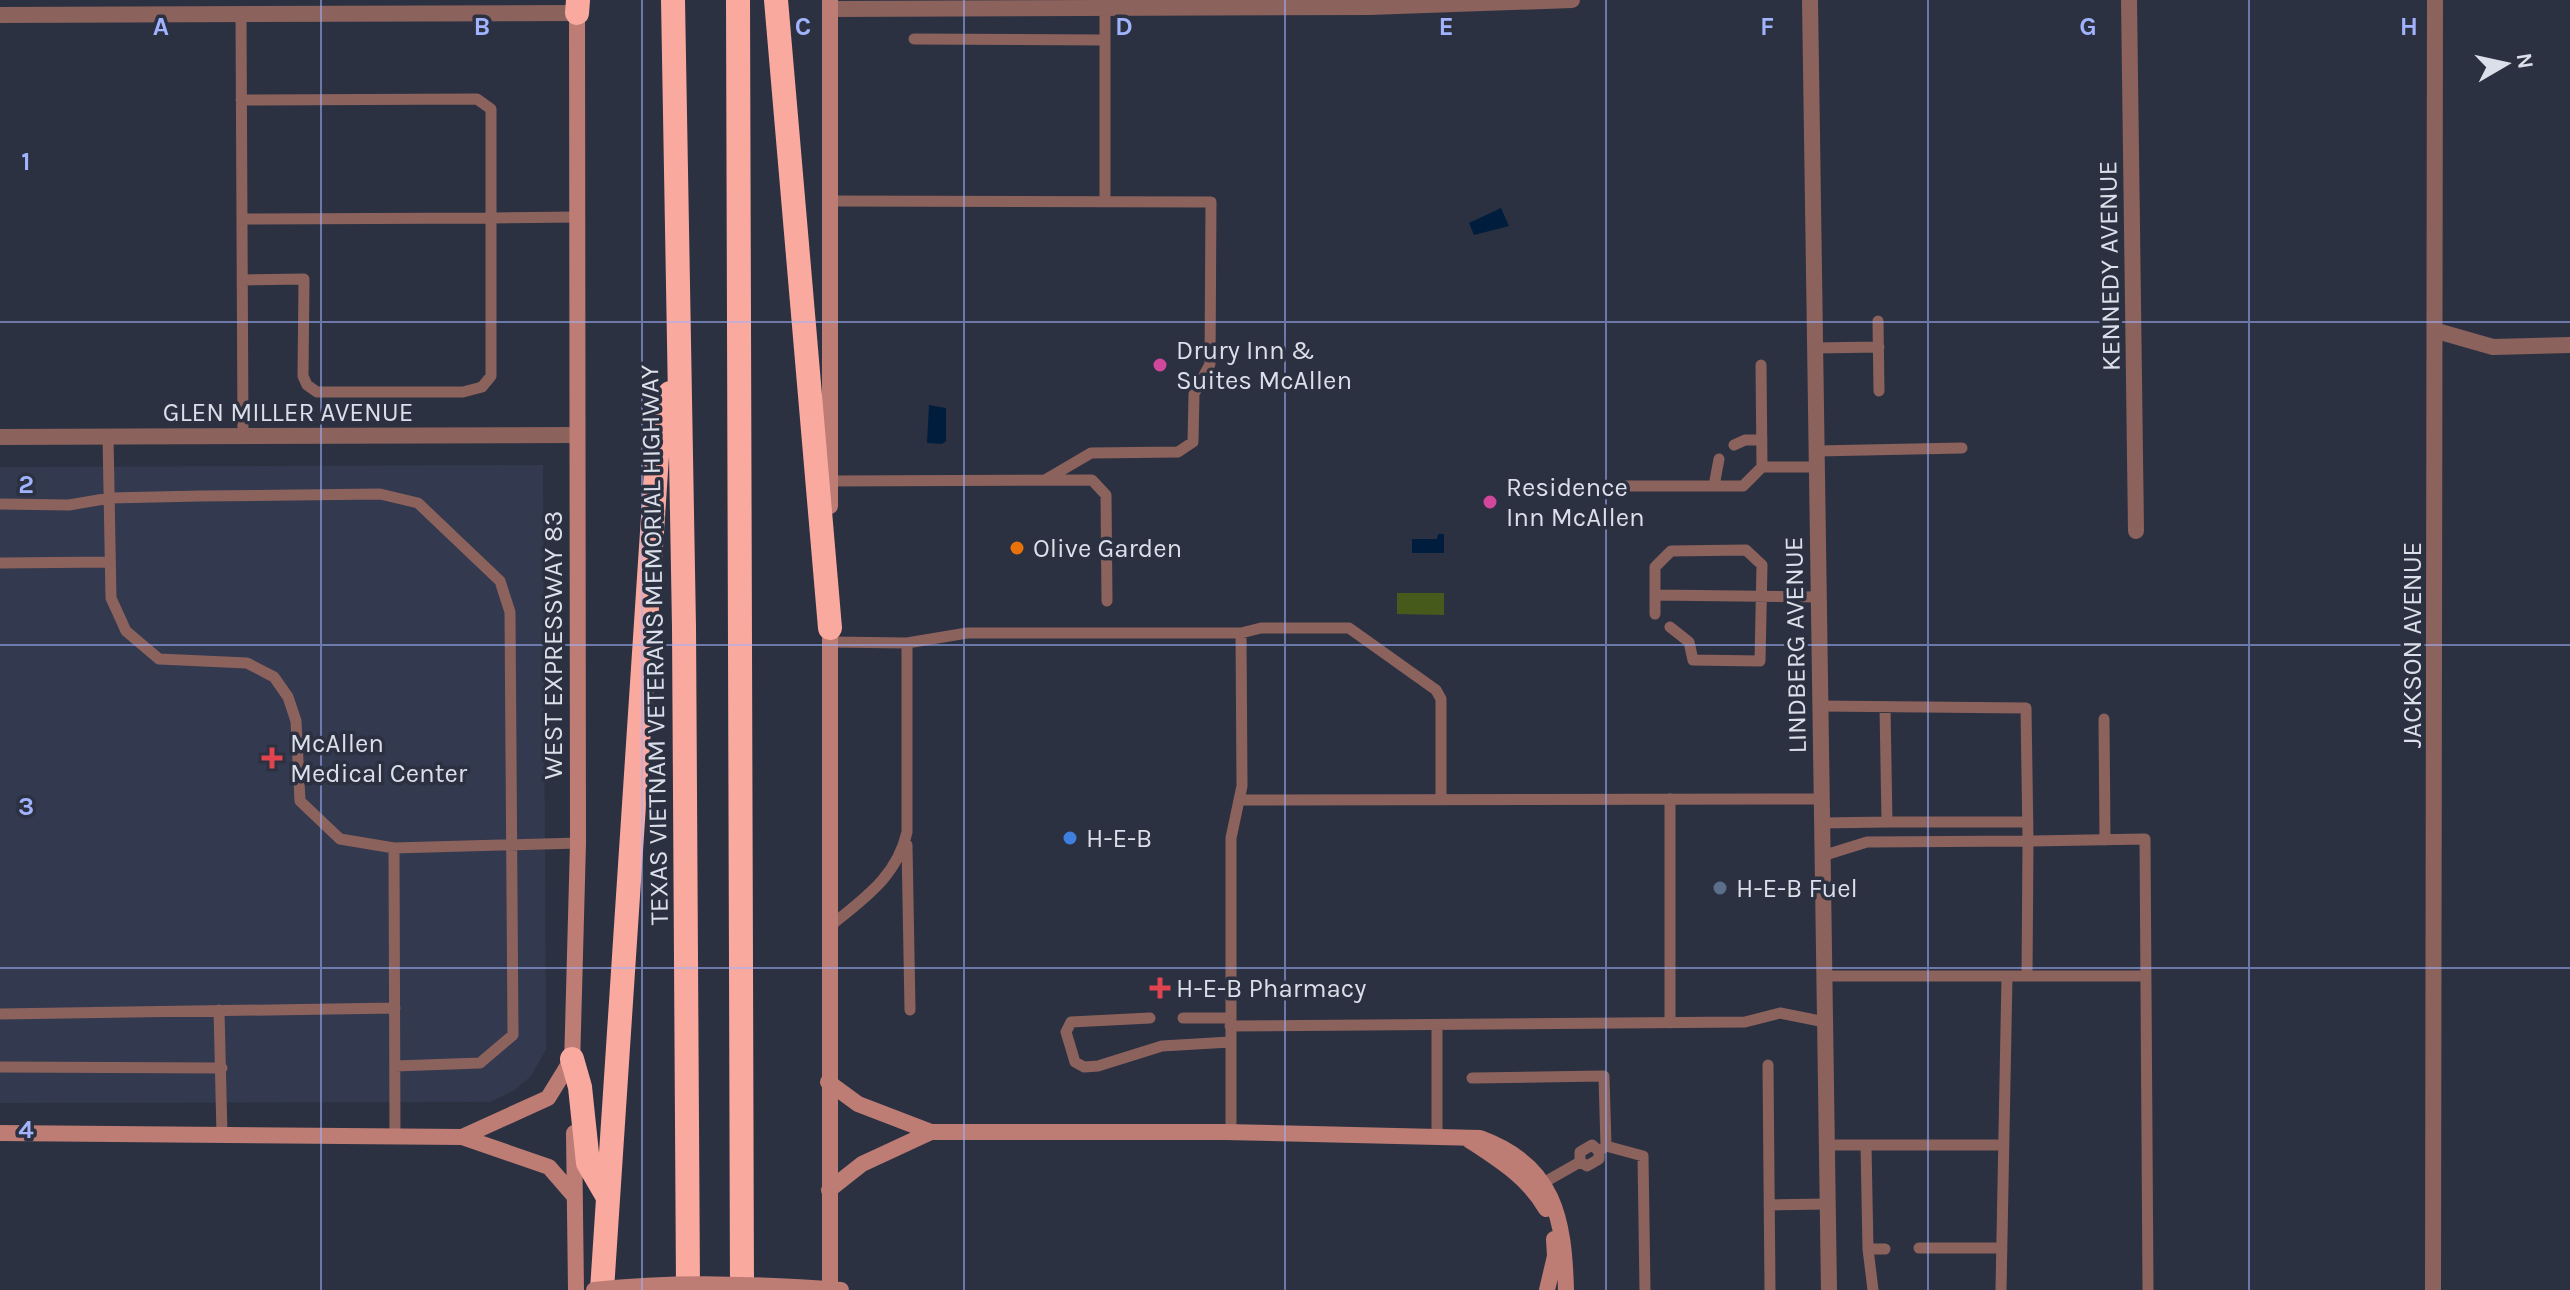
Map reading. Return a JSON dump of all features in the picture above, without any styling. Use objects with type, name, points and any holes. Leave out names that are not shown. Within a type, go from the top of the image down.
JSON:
[{"type":"highway","name":"TEXAS VIETNAM VETERANS MEMORIAL HIGHWAY","points":[[673,0],[688,1290]]},
{"type":"highway","points":[[738,0],[742,1290]]},
{"type":"highway","points":[[776,0],[830,635]]},
{"type":"highway","points":[[602,1290],[657,456],[679,347]]},
{"type":"highway","points":[[572,1059],[580,1087],[588,1163],[606,1195]]},
{"type":"main road","name":"WEST EXPRESSWAY 83","points":[[576,1290],[572,1059],[578,843],[578,4]]},
{"type":"main road","points":[[830,4],[830,1290]]},
{"type":"main road","points":[[462,1137],[548,1098],[572,1059]]},
{"type":"main road","points":[[828,1082],[858,1104],[931,1132],[1231,1132],[1480,1138],[1501,1145],[1520,1158],[1543,1183],[1562,1228],[1566,1290]]},
{"type":"main road","points":[[829,1190],[862,1164],[931,1132]]},
{"type":"main road","points":[[0,1133],[462,1137],[549,1167],[576,1199]]},
{"type":"main road","points":[[1464,1137],[1509,1167],[1538,1195],[1546,1209],[1555,1256],[1547,1290]]},
{"type":"main road","points":[[594,1290],[630,1286],[781,1286],[841,1290]]},
{"type":"street","points":[[830,4],[1105,8],[1572,0]]},
{"type":"street","name":"LINDBERG AVENUE","points":[[1810,0],[1829,1290]]},
{"type":"street","name":"KENNEDY AVENUE","points":[[2129,0],[2136,531]]},
{"type":"street","name":"JACKSON AVENUE","points":[[2433,1290],[2437,331],[2435,0]]},
{"type":"street","points":[[0,15],[80,7],[163,7],[241,14],[266,7],[578,4]]},
{"type":"street","points":[[2437,331],[2493,347],[2570,345]]},
{"type":"street","name":"GLEN MILLER AVENUE","points":[[0,437],[576,435]]},
{"type":"lane","points":[[1105,8],[1105,200]]},
{"type":"lane","points":[[241,14],[243,436]]},
{"type":"lane","points":[[914,39],[1105,40]]},
{"type":"lane","points":[[241,100],[477,99],[485,102],[491,109],[491,376],[482,387],[463,392],[317,392],[307,385],[303,376],[304,279],[242,280]]},
{"type":"lane","points":[[830,201],[1211,202],[1210,364],[1194,394],[1193,442],[1178,452],[1091,453],[1045,480]]},
{"type":"lane","points":[[242,219],[577,217]]},
{"type":"lane","points":[[1878,321],[1879,391]]},
{"type":"lane","points":[[1815,348],[1879,347]]},
{"type":"lane","points":[[1761,365],[1762,467]]},
{"type":"lane","points":[[108,436],[111,598],[126,631],[159,659],[247,663],[274,677],[288,697],[296,721],[300,801],[340,839],[394,848],[578,843]]},
{"type":"lane","points":[[1734,445],[1745,440],[1762,440]]},
{"type":"lane","points":[[1623,486],[1743,486],[1762,467],[1817,459],[1962,448]]},
{"type":"lane","points":[[1714,486],[1719,459]]},
{"type":"lane","points":[[830,481],[1092,480],[1106,495],[1107,601]]},
{"type":"lane","points":[[0,504],[89,504],[110,498],[380,494],[418,503],[500,581],[510,612],[513,1035],[480,1063],[395,1066]]},
{"type":"lane","points":[[1655,614],[1655,567],[1671,551],[1746,550],[1762,565],[1760,661],[1693,660],[1689,642],[1670,627]]},
{"type":"lane","points":[[0,563],[110,562]]},
{"type":"lane","points":[[1655,595],[1819,597]]},
{"type":"lane","points":[[830,635],[907,643],[967,633],[1241,633],[1261,628],[1349,628],[1436,690],[1442,709],[1441,798]]},
{"type":"lane","points":[[1231,1132],[1231,838],[1239,800],[1241,633]]},
{"type":"lane","points":[[907,643],[910,1010]]},
{"type":"lane","points":[[1820,706],[2026,708],[2027,976]]},
{"type":"lane","points":[[1885,707],[1887,822]]},
{"type":"lane","points":[[2104,719],[2105,840]]},
{"type":"lane","points":[[1670,799],[1670,1023]]},
{"type":"lane","points":[[1239,800],[1821,799]]},
{"type":"lane","points":[[1822,823],[2028,822]]},
{"type":"lane","points":[[829,927],[893,871],[907,832]]},
{"type":"lane","points":[[1822,856],[1867,842],[2145,839],[2148,1290]]},
{"type":"lane","points":[[394,848],[395,1136]]},
{"type":"lane","points":[[1824,976],[2146,976]]},
{"type":"lane","points":[[2001,1290],[2007,976]]},
{"type":"lane","points":[[0,1014],[395,1008]]},
{"type":"lane","points":[[219,1010],[222,1135]]},
{"type":"lane","points":[[1183,1018],[1230,1022],[1437,1025],[1745,1022],[1780,1013],[1825,1022]]},
{"type":"lane","points":[[1150,1018],[1071,1022],[1066,1032],[1075,1062],[1084,1067],[1098,1066],[1162,1046],[1230,1042]]},
{"type":"lane","points":[[1437,1025],[1437,1136]]},
{"type":"lane","points":[[1768,1065],[1770,1290]]},
{"type":"lane","points":[[0,1067],[222,1068]]},
{"type":"lane","points":[[1472,1078],[1604,1076],[1603,1149]]},
{"type":"lane","points":[[1543,1183],[1580,1162],[1580,1152],[1592,1145],[1643,1156],[1645,1290]]},
{"type":"lane","points":[[1826,1145],[2004,1145]]},
{"type":"lane","points":[[1866,1146],[1868,1249],[1873,1290]]},
{"type":"lane","points":[[1769,1205],[1827,1204]]},
{"type":"lane","points":[[1919,1248],[2002,1248]]},
{"type":"lane","points":[[1868,1249],[1885,1249]]},
{"type":"shaded area","name":"McAllen Medical Center","points":[[543,465],[546,1049],[531,1076],[515,1090],[490,1102],[0,1103],[0,467]]},
{"type":"green space","points":[[1397,593],[1444,593],[1444,615],[1397,614]]},
{"type":"water","points":[[1501,208],[1509,226],[1474,235],[1469,223]]},
{"type":"water","points":[[929,405],[946,408],[946,441],[942,444],[927,443]]},
{"type":"water","points":[[1438,534],[1444,534],[1444,553],[1412,553],[1412,539],[1437,539]]},
{"type":"place","name":"Drury Inn & Suites McAllen","points":[[1160,365]]},
{"type":"place","name":"Residence Inn McAllen","points":[[1490,502]]},
{"type":"place","name":"Olive Garden","points":[[1017,548]]},
{"type":"place","name":"McAllen Medical Center","points":[[272,758]]},
{"type":"place","name":"H-E-B","points":[[1070,838]]},
{"type":"place","name":"H-E-B Fuel","points":[[1720,888]]},
{"type":"place","name":"H-E-B Pharmacy","points":[[1160,988]]}]
